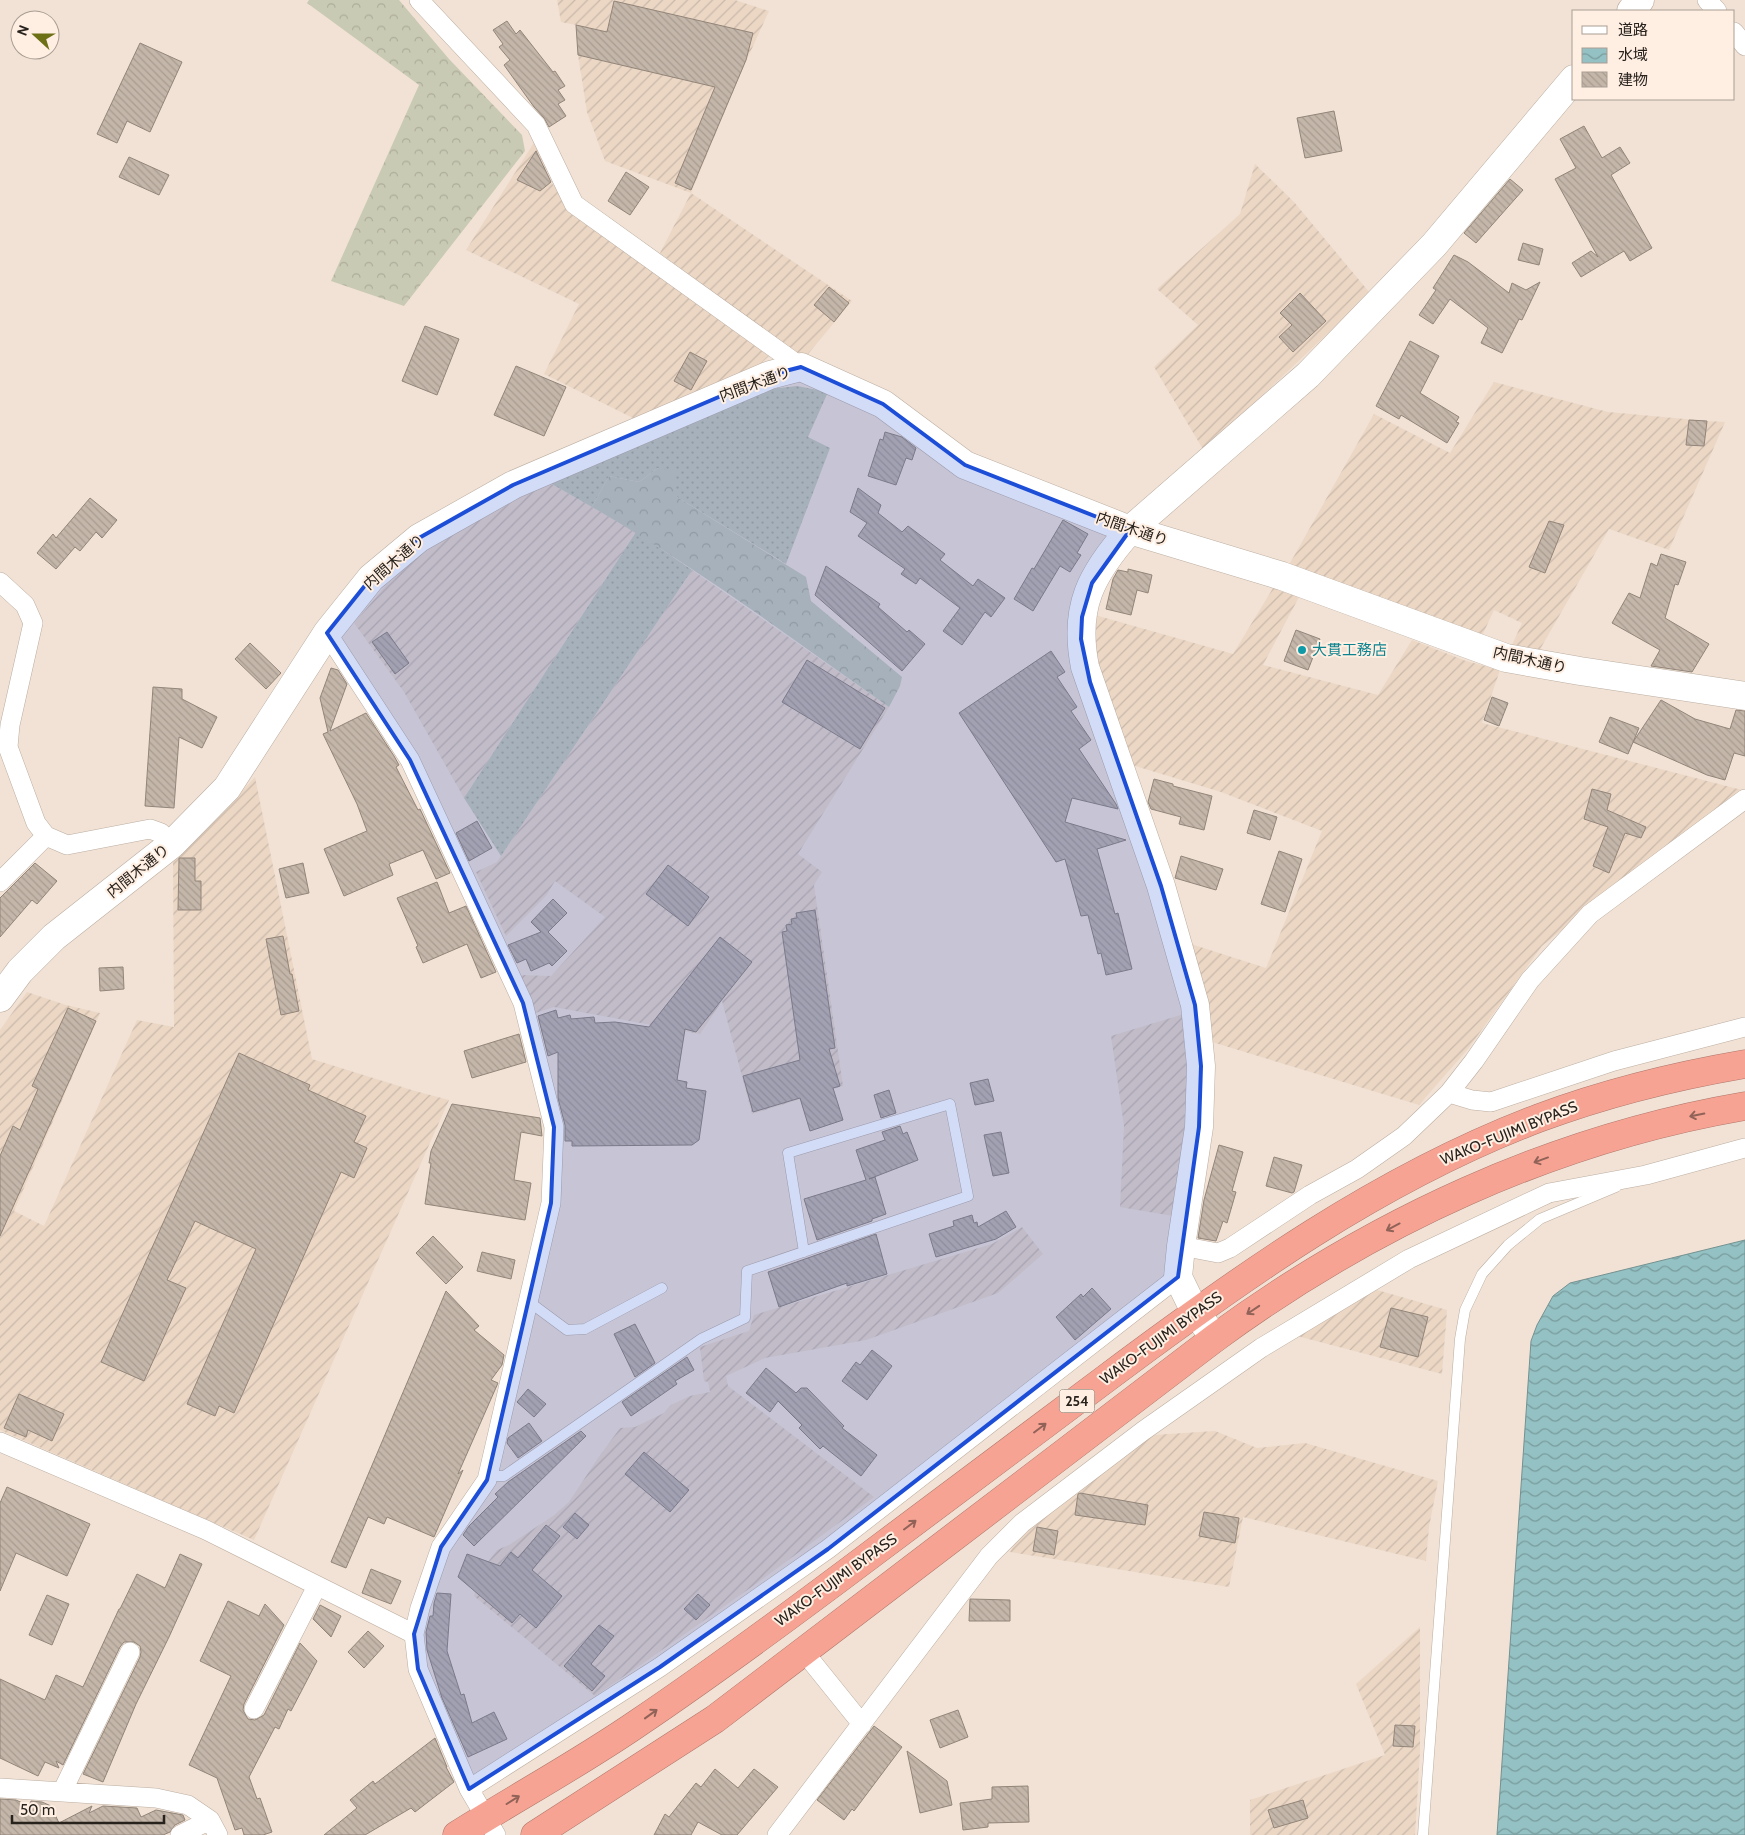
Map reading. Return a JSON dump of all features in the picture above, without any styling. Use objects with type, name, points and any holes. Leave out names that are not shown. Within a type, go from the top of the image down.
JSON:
[{"type":"highway","name":"WAKO-FUJIMI BYPASS","points":[[457,1835],[491,1826],[637,1724],[823,1591],[1195,1312],[1328,1224],[1400,1182],[1454,1154],[1538,1118],[1596,1099],[1669,1079],[1745,1064]]},
{"type":"highway","name":"254","points":[[536,1835],[715,1719],[1250,1312],[1340,1256],[1426,1210],[1480,1184],[1537,1162],[1609,1137],[1683,1118],[1745,1106]]},
{"type":"street","points":[[419,0],[536,125],[574,204],[801,367]]},
{"type":"street","points":[[1632,10],[1640,0]]},
{"type":"street","points":[[1708,0],[1716,10]]},
{"type":"street","points":[[1735,33],[1745,46]]},
{"type":"street","points":[[1215,1338],[1195,1312],[1178,1276],[1199,1127],[1200,1066],[1195,1005],[1161,886],[1090,682],[1082,651],[1083,612],[1092,583],[1107,557],[1130,530],[1308,375],[1434,245],[1572,81]]},
{"type":"street","name":"内間木通り","points":[[0,998],[20,971],[54,937],[172,844],[227,788],[327,633],[371,578],[419,538],[504,490],[770,375],[801,367],[883,404],[965,465],[1130,530],[1282,576],[1506,658],[1745,696]]},
{"type":"street","points":[[0,582],[25,605],[32,623],[10,725],[8,747],[36,823],[46,836],[67,845],[150,829],[161,833],[172,844]]},
{"type":"street","points":[[327,633],[410,760],[522,1003],[554,1127],[551,1202],[487,1480],[441,1547],[420,1608],[414,1634],[418,1669],[469,1789],[491,1826]]},
{"type":"street","points":[[1181,1246],[1218,1253],[1230,1248],[1310,1195],[1357,1169],[1411,1130],[1449,1093],[1474,1061],[1530,980],[1590,914],[1745,799]]},
{"type":"street","points":[[0,882],[46,836]]},
{"type":"street","points":[[1449,1093],[1472,1100],[1491,1102],[1614,1061],[1745,1027]]},
{"type":"street","points":[[777,1835],[989,1556],[1022,1524],[1144,1431],[1261,1348],[1409,1259],[1549,1193],[1646,1175],[1745,1148]]},
{"type":"street","points":[[469,1789],[660,1667],[828,1549],[1178,1276]]},
{"type":"street","points":[[0,1442],[206,1530],[414,1634]]},
{"type":"street","points":[[254,1709],[317,1586]]},
{"type":"street","points":[[62,1792],[130,1652]]},
{"type":"street","points":[[804,1652],[862,1724]]},
{"type":"street","points":[[0,1788],[156,1798],[188,1805],[214,1827]]},
{"type":"street","points":[[180,1835],[214,1827]]},
{"type":"lane","points":[[488,1476],[504,1476],[701,1339],[745,1318],[747,1271],[804,1252],[968,1196],[950,1104],[788,1154],[804,1252]]},
{"type":"lane","points":[[1423,1835],[1460,1339],[1465,1310],[1482,1274],[1508,1245],[1540,1219],[1646,1175]]},
{"type":"lane","points":[[528,1302],[567,1330],[585,1329],[662,1288]]},
{"type":"highlighted area","points":[[801,367],[883,404],[965,465],[1130,530],[1092,583],[1082,617],[1081,639],[1090,682],[1161,886],[1195,1005],[1201,1066],[1199,1127],[1178,1277],[828,1549],[660,1667],[469,1789],[418,1669],[414,1634],[441,1547],[487,1480],[551,1203],[554,1127],[523,1003],[410,760],[327,633],[371,578],[419,538],[513,485],[770,375]]},
{"type":"shaded area","points":[[557,0],[735,0],[769,11],[691,193],[605,161],[587,112],[578,55],[576,25],[561,22]]},
{"type":"shaded area","points":[[535,141],[551,182],[566,202],[769,356],[755,369],[635,419],[544,374],[579,304],[466,250]]},
{"type":"shaded area","points":[[1255,164],[1294,202],[1370,293],[1204,451],[1154,367],[1198,325],[1157,289],[1240,214]]},
{"type":"shaded area","points":[[691,193],[852,301],[804,359],[660,253]]},
{"type":"shaded area","points":[[1494,382],[1608,412],[1725,422],[1669,550],[1609,529],[1539,651],[1512,645],[1522,623],[1494,610],[1481,638],[1289,565],[1374,414],[1450,453]]},
{"type":"shaded area","points":[[550,483],[636,532],[464,798],[404,692],[354,623],[386,585],[425,550],[458,526]]},
{"type":"shaded area","points":[[692,570],[889,707],[798,854],[822,872],[814,885],[843,1086],[752,1114],[722,1001],[700,1034],[554,1007],[532,1014],[520,975],[551,976],[605,917],[555,881],[546,896],[506,936],[476,872],[497,862]]},
{"type":"shaded area","points":[[1273,588],[1299,597],[1263,665],[1378,695],[1412,640],[1466,661],[1500,670],[1482,723],[1742,790],[1657,853],[1542,946],[1468,1049],[1419,1105],[1212,1042],[1191,944],[1266,968],[1322,831],[1221,792],[1132,765],[1094,658],[1095,615],[1233,654]]},
{"type":"shaded area","points":[[255,777],[312,1059],[449,1100],[254,1540],[0,1430],[0,1030],[27,992],[66,1005],[100,1013],[14,1211],[44,1226],[137,1020],[174,1027],[173,860],[195,841]]},
{"type":"shaded area","points":[[1184,1014],[1188,1052],[1189,1119],[1173,1216],[1120,1207],[1124,1126],[1111,1036]]},
{"type":"shaded area","points":[[1022,1227],[1043,1254],[998,1293],[866,1340],[765,1358],[726,1376],[728,1386],[874,1497],[753,1586],[595,1696],[474,1596],[481,1571],[497,1550],[509,1545],[553,1516],[569,1502],[620,1428],[635,1427],[664,1413],[671,1405],[690,1396],[710,1392],[708,1382],[704,1381],[700,1347],[749,1331],[754,1315],[992,1244]]},
{"type":"shaded area","points":[[1370,1288],[1447,1310],[1442,1374],[1297,1336]]},
{"type":"shaded area","points":[[1215,1431],[1257,1448],[1305,1443],[1438,1481],[1429,1527],[1426,1561],[1243,1517],[1229,1587],[1010,1552],[1019,1537],[1076,1491],[1153,1435]]},
{"type":"shaded area","points":[[1420,1627],[1420,1751],[1415,1835],[1250,1835],[1250,1800],[1385,1755],[1356,1684]]},
{"type":"green space","points":[[309,0],[399,0],[449,59],[522,135],[525,151],[404,306],[331,281],[419,85],[307,3]]},
{"type":"green space","points":[[797,386],[828,392],[808,437],[830,448],[786,564],[677,497],[658,468],[639,482],[609,476],[592,507],[550,483],[763,390]]},
{"type":"green space","points":[[658,468],[674,470],[677,497],[806,577],[811,601],[902,677],[900,686],[889,707],[668,553],[592,507],[609,476],[639,482]]},
{"type":"green space","points":[[636,532],[692,570],[501,856],[464,798]]},
{"type":"water","points":[[1745,1240],[1745,1835],[1497,1835],[1531,1341],[1537,1325],[1553,1296],[1570,1283]]},
{"type":"building","points":[[614,1],[753,33],[746,60],[691,190],[675,183],[715,87],[578,55],[576,25],[607,32]]},
{"type":"building","points":[[507,21],[516,34],[520,30],[553,72],[555,71],[565,86],[558,90],[565,100],[558,104],[566,116],[549,127],[504,65],[510,60],[499,47],[503,44],[493,30]]},
{"type":"building","points":[[140,43],[182,62],[150,132],[127,121],[117,143],[97,134]]},
{"type":"building","points":[[1334,111],[1342,151],[1305,158],[1297,118]]},
{"type":"building","points":[[1584,126],[1602,158],[1620,147],[1630,163],[1611,175],[1652,248],[1630,261],[1624,251],[1581,277],[1572,263],[1591,251],[1598,257],[1555,179],[1576,168],[1560,139]]},
{"type":"building","points":[[536,151],[551,182],[540,191],[517,180]]},
{"type":"building","points":[[129,157],[169,175],[159,195],[119,177]]},
{"type":"building","points":[[626,172],[649,187],[630,215],[608,201]]},
{"type":"building","points":[[1510,179],[1523,190],[1476,243],[1464,233]]},
{"type":"building","points":[[1523,243],[1543,249],[1539,265],[1518,260]]},
{"type":"building","points":[[1454,255],[1468,262],[1509,293],[1512,283],[1526,290],[1540,282],[1522,320],[1519,319],[1502,353],[1481,343],[1488,328],[1450,299],[1433,324],[1419,315],[1436,290],[1433,288]]},
{"type":"building","points":[[829,287],[849,303],[834,322],[814,305]]},
{"type":"building","points":[[1300,293],[1326,321],[1293,352],[1279,337],[1292,325],[1280,313]]},
{"type":"building","points":[[425,326],[459,339],[437,395],[402,381]]},
{"type":"building","points":[[1410,341],[1439,356],[1420,393],[1459,417],[1456,422],[1459,423],[1447,443],[1401,415],[1399,419],[1376,406]]},
{"type":"building","points":[[690,352],[707,361],[691,390],[674,381]]},
{"type":"building","points":[[516,366],[566,387],[544,436],[494,415]]},
{"type":"building","points":[[1689,420],[1707,421],[1704,446],[1686,445]]},
{"type":"building","points":[[885,432],[902,437],[916,448],[912,460],[906,458],[896,485],[868,476],[880,439],[883,440]]},
{"type":"building","points":[[858,488],[881,505],[878,513],[902,532],[908,526],[945,554],[940,560],[973,586],[978,579],[1005,598],[991,617],[985,612],[962,645],[943,631],[960,608],[920,578],[916,584],[901,574],[905,569],[858,536],[867,523],[850,512]]},
{"type":"building","points":[[90,498],[117,520],[102,538],[96,532],[80,551],[75,547],[56,569],[37,553],[53,534],[56,538]]},
{"type":"building","points":[[1063,520],[1088,534],[1077,553],[1081,555],[1070,572],[1060,566],[1033,611],[1014,599]]},
{"type":"building","points":[[1549,521],[1564,525],[1545,573],[1529,567]]},
{"type":"building","points":[[1661,554],[1686,562],[1678,585],[1675,584],[1665,618],[1709,644],[1692,672],[1651,666],[1660,650],[1612,623],[1629,593],[1640,598],[1651,563],[1657,566]]},
{"type":"building","points":[[826,566],[880,604],[878,607],[907,632],[909,630],[925,644],[902,671],[815,595]]},
{"type":"building","points":[[1128,569],[1152,575],[1148,593],[1137,590],[1131,615],[1106,609],[1113,579],[1118,570],[1128,572]]},
{"type":"building","name":"大貫工務店","points":[[1296,630],[1320,639],[1308,670],[1284,661]]},
{"type":"building","points":[[387,632],[409,663],[395,674],[372,642]]},
{"type":"building","points":[[250,643],[281,673],[266,689],[235,659]]},
{"type":"building","points":[[1051,651],[1065,672],[1057,677],[1077,707],[1071,711],[1091,740],[1079,749],[1118,809],[1072,798],[1065,822],[1126,840],[1097,849],[1115,914],[1118,913],[1132,969],[1106,975],[1101,953],[1098,954],[1088,915],[1081,916],[1065,859],[1056,862],[959,713]]},
{"type":"building","points":[[807,660],[885,708],[860,749],[782,702]]},
{"type":"building","points":[[331,668],[338,670],[347,684],[330,731],[366,713],[399,765],[396,767],[418,810],[420,809],[450,873],[436,879],[423,850],[389,864],[393,875],[344,896],[324,849],[367,831],[357,804],[323,734],[328,732],[320,698]]},
{"type":"building","points":[[153,687],[182,689],[182,699],[217,717],[202,748],[179,737],[174,808],[145,806]]},
{"type":"building","points":[[1492,697],[1508,703],[1499,726],[1484,720]]},
{"type":"building","points":[[1661,700],[1695,719],[1730,729],[1736,710],[1745,711],[1745,756],[1734,753],[1725,780],[1707,775],[1633,742]]},
{"type":"building","points":[[1610,717],[1639,728],[1628,754],[1599,742]]},
{"type":"building","points":[[1154,779],[1212,796],[1204,830],[1179,824],[1181,817],[1151,809],[1148,802]]},
{"type":"building","points":[[1592,789],[1611,794],[1607,810],[1646,827],[1641,838],[1625,833],[1609,873],[1593,866],[1608,827],[1584,819]]},
{"type":"building","points":[[1254,810],[1277,817],[1270,840],[1247,833]]},
{"type":"building","points":[[477,821],[492,848],[469,861],[456,833]]},
{"type":"building","points":[[1279,851],[1302,859],[1285,912],[1261,904]]},
{"type":"building","points":[[1181,856],[1223,869],[1216,890],[1175,878]]},
{"type":"building","points":[[179,858],[195,858],[195,881],[201,881],[201,910],[178,910]]},
{"type":"building","points":[[35,863],[57,881],[37,904],[32,900],[0,937],[0,898]]},
{"type":"building","points":[[303,863],[309,893],[286,898],[279,869]]},
{"type":"building","points":[[668,865],[709,897],[688,926],[646,894]]},
{"type":"building","points":[[437,882],[449,913],[466,906],[496,972],[481,978],[467,944],[423,963],[416,947],[418,946],[397,898]]},
{"type":"building","points":[[553,899],[567,913],[548,932],[567,951],[552,966],[549,963],[531,971],[526,959],[517,963],[508,945],[541,932],[531,922]]},
{"type":"building","points":[[815,910],[835,1048],[829,1049],[840,1086],[833,1088],[843,1120],[810,1131],[800,1098],[753,1112],[743,1076],[800,1060],[782,932],[787,931],[786,925],[792,924],[791,919],[797,918],[796,913]]},
{"type":"building","points":[[283,936],[299,1011],[281,1015],[266,939]]},
{"type":"building","points":[[720,937],[752,962],[696,1032],[685,1029],[677,1080],[687,1082],[686,1088],[706,1091],[699,1140],[692,1145],[572,1146],[572,1141],[565,1141],[565,1125],[558,1098],[558,1052],[548,1056],[538,1016],[556,1010],[558,1018],[570,1015],[571,1019],[594,1017],[595,1023],[615,1022],[649,1027]]},
{"type":"building","points":[[123,967],[124,989],[100,991],[99,968]]},
{"type":"building","points":[[68,1008],[96,1021],[0,1236],[0,1156],[13,1126],[20,1130],[38,1089],[32,1086]]},
{"type":"building","points":[[519,1034],[526,1062],[472,1078],[464,1051]]},
{"type":"building","points":[[239,1053],[310,1085],[308,1090],[366,1116],[354,1142],[367,1148],[354,1178],[341,1172],[234,1413],[219,1406],[215,1416],[187,1404],[256,1249],[195,1221],[167,1280],[186,1288],[144,1381],[101,1362]]},
{"type":"building","points":[[988,1079],[994,1101],[975,1105],[970,1083]]},
{"type":"building","points":[[889,1090],[896,1113],[881,1118],[874,1095]]},
{"type":"building","points":[[452,1104],[540,1118],[542,1136],[521,1132],[514,1180],[531,1183],[525,1220],[425,1204],[431,1151]]},
{"type":"building","points":[[900,1126],[903,1134],[907,1132],[918,1160],[869,1179],[875,1177],[886,1214],[872,1219],[872,1221],[817,1240],[804,1199],[866,1180],[856,1150],[885,1140],[882,1132]]},
{"type":"building","points":[[1001,1132],[1009,1173],[993,1176],[984,1135]]},
{"type":"building","points":[[1219,1145],[1243,1152],[1232,1191],[1236,1192],[1227,1223],[1223,1221],[1216,1241],[1198,1238],[1204,1200]]},
{"type":"building","points":[[1274,1157],[1302,1165],[1294,1192],[1266,1186]]},
{"type":"building","points":[[1006,1211],[1016,1227],[996,1239],[936,1257],[929,1234],[954,1226],[953,1221],[972,1215],[974,1223],[977,1222],[978,1227]]},
{"type":"building","points":[[876,1234],[887,1274],[847,1286],[847,1283],[779,1307],[768,1272]]},
{"type":"building","points":[[433,1236],[463,1267],[446,1284],[416,1253]]},
{"type":"building","points":[[482,1252],[515,1260],[511,1279],[477,1271]]},
{"type":"building","points":[[1092,1288],[1111,1309],[1075,1340],[1056,1317],[1081,1294],[1083,1297]]},
{"type":"building","points":[[446,1291],[479,1326],[474,1330],[504,1355],[502,1365],[491,1380],[498,1383],[458,1474],[463,1470],[434,1537],[387,1517],[384,1524],[368,1517],[346,1568],[331,1562]]},
{"type":"building","points":[[1391,1308],[1428,1317],[1418,1357],[1380,1347]]},
{"type":"building","points":[[635,1324],[655,1363],[635,1377],[614,1334]]},
{"type":"building","points":[[872,1350],[892,1366],[867,1400],[842,1381],[856,1362],[860,1365]]},
{"type":"building","points":[[687,1357],[694,1370],[675,1381],[677,1384],[631,1416],[622,1402]]},
{"type":"building","points":[[766,1368],[796,1393],[801,1388],[807,1388],[844,1426],[842,1428],[877,1455],[861,1476],[823,1446],[820,1449],[799,1428],[802,1425],[778,1401],[770,1412],[746,1393]]},
{"type":"building","points":[[528,1389],[546,1404],[534,1417],[517,1402]]},
{"type":"building","points":[[19,1394],[64,1414],[52,1441],[28,1430],[26,1437],[4,1428]]},
{"type":"building","points":[[529,1423],[542,1441],[518,1458],[507,1443],[508,1438]]},
{"type":"building","points":[[581,1431],[586,1436],[474,1546],[463,1535],[469,1526],[498,1497],[495,1494],[508,1482]]},
{"type":"building","points":[[644,1452],[689,1490],[670,1512],[625,1474]]},
{"type":"building","points":[[7,1487],[90,1524],[67,1576],[16,1553],[0,1591],[0,1503]]},
{"type":"building","points":[[1078,1494],[1148,1505],[1145,1525],[1075,1515]]},
{"type":"building","points":[[1204,1512],[1239,1518],[1235,1543],[1199,1536]]},
{"type":"building","points":[[575,1513],[589,1525],[577,1539],[563,1527]]},
{"type":"building","points":[[546,1525],[560,1536],[532,1570],[562,1596],[536,1628],[520,1614],[512,1623],[458,1577],[467,1554],[500,1566],[511,1552],[518,1558]]},
{"type":"building","points":[[1037,1527],[1058,1531],[1054,1555],[1033,1551]]},
{"type":"building","points":[[180,1554],[202,1564],[136,1704],[103,1782],[83,1774],[140,1657],[140,1646],[134,1642],[124,1642],[120,1647],[63,1765],[56,1761],[59,1768],[45,1762],[38,1776],[0,1758],[0,1679],[45,1700],[56,1675],[83,1687],[137,1574],[165,1588]]},
{"type":"building","points":[[371,1569],[401,1581],[391,1604],[362,1593]]},
{"type":"building","points":[[437,1593],[451,1594],[447,1651],[461,1695],[464,1694],[472,1723],[494,1712],[507,1739],[468,1757],[442,1698],[427,1650],[426,1632],[430,1616],[433,1616]]},
{"type":"building","points":[[698,1594],[710,1605],[696,1620],[684,1609]]},
{"type":"building","points":[[47,1595],[69,1604],[52,1645],[29,1635]]},
{"type":"building","points":[[970,1599],[1010,1600],[1010,1621],[969,1621]]},
{"type":"building","points":[[228,1601],[259,1616],[265,1604],[284,1625],[244,1704],[243,1710],[248,1719],[255,1720],[264,1715],[300,1643],[317,1661],[291,1711],[288,1709],[279,1729],[275,1727],[249,1777],[257,1799],[260,1798],[272,1832],[263,1835],[244,1835],[242,1828],[235,1830],[217,1778],[189,1765],[231,1676],[200,1661]]},
{"type":"building","points":[[320,1605],[341,1616],[331,1637],[313,1619]]},
{"type":"building","points":[[599,1625],[614,1636],[591,1664],[605,1676],[592,1691],[564,1666]]},
{"type":"building","points":[[368,1631],[384,1646],[364,1668],[348,1652]]},
{"type":"building","points":[[958,1710],[968,1737],[940,1748],[930,1720]]},
{"type":"building","points":[[1395,1725],[1415,1726],[1413,1747],[1393,1746]]},
{"type":"building","points":[[874,1726],[902,1747],[854,1811],[852,1809],[844,1820],[817,1800]]},
{"type":"building","points":[[435,1738],[454,1782],[415,1812],[411,1808],[365,1835],[324,1835],[357,1808],[350,1800],[373,1781],[375,1784]]},
{"type":"building","points":[[907,1751],[947,1781],[952,1805],[920,1813]]},
{"type":"building","points":[[715,1769],[738,1788],[754,1769],[778,1787],[737,1835],[722,1835],[698,1822],[691,1835],[654,1835],[665,1814],[669,1817],[696,1783],[701,1787]]},
{"type":"building","points":[[1028,1786],[1029,1822],[988,1823],[988,1827],[963,1830],[960,1803],[992,1799],[992,1787]]},
{"type":"building","points":[[0,1799],[16,1800],[29,1806],[31,1801],[42,1802],[51,1806],[59,1823],[92,1806],[89,1813],[103,1806],[137,1808],[141,1817],[156,1810],[183,1815],[185,1820],[175,1825],[170,1832],[163,1835],[0,1835]]},
{"type":"building","points":[[1303,1800],[1308,1818],[1274,1828],[1268,1810]]},
{"type":"place","name":"大貫工務店","points":[[1302,650]]}]
